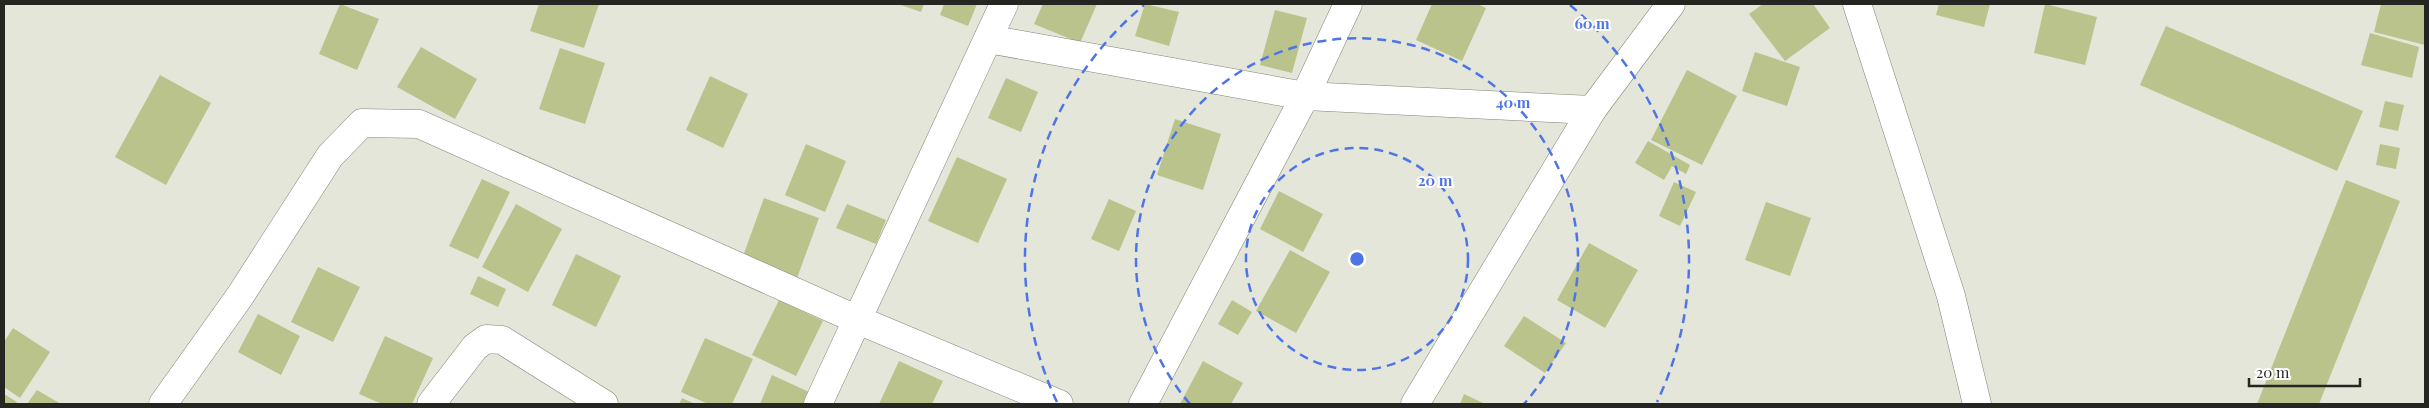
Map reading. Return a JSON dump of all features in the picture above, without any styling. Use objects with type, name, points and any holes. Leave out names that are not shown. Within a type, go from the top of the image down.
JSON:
[{"type":"street","points":[[818,404],[1004,4]]},
{"type":"street","points":[[1143,404],[1305,96],[1348,4]]},
{"type":"street","points":[[1415,404],[1592,110],[1671,4]]},
{"type":"street","points":[[1857,4],[1951,296],[1977,404]]},
{"type":"street","points":[[988,39],[1305,96],[1592,110]]},
{"type":"street","points":[[163,404],[240,296],[330,156],[362,123],[419,124],[858,320],[1059,404]]},
{"type":"street","points":[[431,404],[475,347],[486,339],[502,340],[604,404]]},
{"type":"building","points":[[340,4],[379,19],[357,70],[319,54]]},
{"type":"building","points":[[539,4],[599,4],[584,48],[530,31]]},
{"type":"building","points":[[898,4],[924,4],[921,12]]},
{"type":"building","points":[[944,4],[977,4],[968,26],[940,15]]},
{"type":"building","points":[[1043,4],[1097,4],[1080,43],[1034,24]]},
{"type":"building","points":[[1145,4],[1179,12],[1169,46],[1135,36]]},
{"type":"building","points":[[1432,4],[1477,4],[1486,8],[1462,61],[1416,40]]},
{"type":"building","points":[[1763,4],[1813,4],[1830,28],[1785,61],[1749,14]]},
{"type":"building","points":[[1939,4],[1990,4],[1984,27],[1936,15]]},
{"type":"building","points":[[2045,4],[2097,17],[2085,65],[2034,53]]},
{"type":"building","points":[[2381,4],[2425,4],[2425,45],[2374,32]]},
{"type":"building","points":[[1275,10],[1307,18],[1292,73],[1260,65]]},
{"type":"building","points":[[2166,26],[2363,111],[2337,171],[2140,85]]},
{"type":"building","points":[[2370,33],[2419,47],[2412,78],[2361,65]]},
{"type":"building","points":[[421,47],[477,79],[455,119],[397,87]]},
{"type":"building","points":[[560,48],[605,63],[585,124],[539,109]]},
{"type":"building","points":[[1755,52],[1800,67],[1787,106],[1742,91]]},
{"type":"building","points":[[1687,70],[1737,96],[1702,165],[1651,140]]},
{"type":"building","points":[[160,75],[211,103],[166,185],[115,157]]},
{"type":"building","points":[[710,76],[748,94],[723,148],[686,130]]},
{"type":"building","points":[[1006,78],[1038,92],[1021,132],[988,118]]},
{"type":"building","points":[[2385,101],[2404,105],[2398,131],[2379,127]]},
{"type":"building","points":[[1175,119],[1221,134],[1203,190],[1157,175]]},
{"type":"building","points":[[1648,141],[1690,165],[1686,174],[1672,166],[1664,180],[1635,163]]},
{"type":"building","points":[[806,144],[846,161],[825,212],[785,195]]},
{"type":"building","points":[[2380,144],[2400,148],[2396,169],[2376,165]]},
{"type":"building","points":[[957,157],[1007,179],[978,243],[928,221]]},
{"type":"building","points":[[482,179],[510,192],[478,259],[449,246]]},
{"type":"building","points":[[2346,180],[2400,201],[2319,404],[2257,404]]},
{"type":"building","points":[[1674,182],[1696,192],[1680,226],[1659,216]]},
{"type":"building","points":[[1279,191],[1323,214],[1303,252],[1260,229]]},
{"type":"building","points":[[764,198],[819,218],[797,278],[742,259]]},
{"type":"building","points":[[1109,199],[1136,211],[1119,251],[1091,239]]},
{"type":"building","points":[[1766,202],[1811,218],[1790,276],[1745,260]]},
{"type":"building","points":[[516,204],[562,229],[528,292],[482,267]]},
{"type":"building","points":[[847,204],[886,220],[876,244],[836,228]]},
{"type":"building","points":[[1589,243],[1638,270],[1605,328],[1557,300]]},
{"type":"building","points":[[1290,250],[1330,272],[1296,333],[1256,311]]},
{"type":"building","points":[[576,254],[621,276],[596,327],[552,305]]},
{"type":"building","points":[[318,267],[360,287],[333,342],[291,322]]},
{"type":"building","points":[[478,276],[506,289],[498,307],[470,294]]},
{"type":"building","points":[[779,300],[823,321],[796,376],[752,355]]},
{"type":"building","points":[[1232,300],[1252,312],[1238,335],[1218,324]]},
{"type":"building","points":[[258,314],[300,336],[281,375],[238,352]]},
{"type":"building","points":[[1524,316],[1566,343],[1545,373],[1504,346]]},
{"type":"building","points":[[13,328],[50,352],[20,398],[4,387],[4,342]]},
{"type":"building","points":[[385,336],[433,358],[412,404],[382,404],[359,394]]},
{"type":"building","points":[[705,338],[753,359],[732,404],[708,404],[681,392]]},
{"type":"building","points":[[899,361],[943,381],[932,404],[879,404]]},
{"type":"building","points":[[1203,361],[1243,383],[1231,404],[1180,404]]},
{"type":"building","points":[[772,375],[809,392],[804,404],[760,404]]},
{"type":"building","points":[[37,390],[61,404],[27,404]]},
{"type":"building","points":[[4,394],[17,402],[15,404],[4,404]]},
{"type":"building","points":[[1464,394],[1485,404],[1460,404]]},
{"type":"building","points":[[682,398],[695,404],[679,404]]}]
